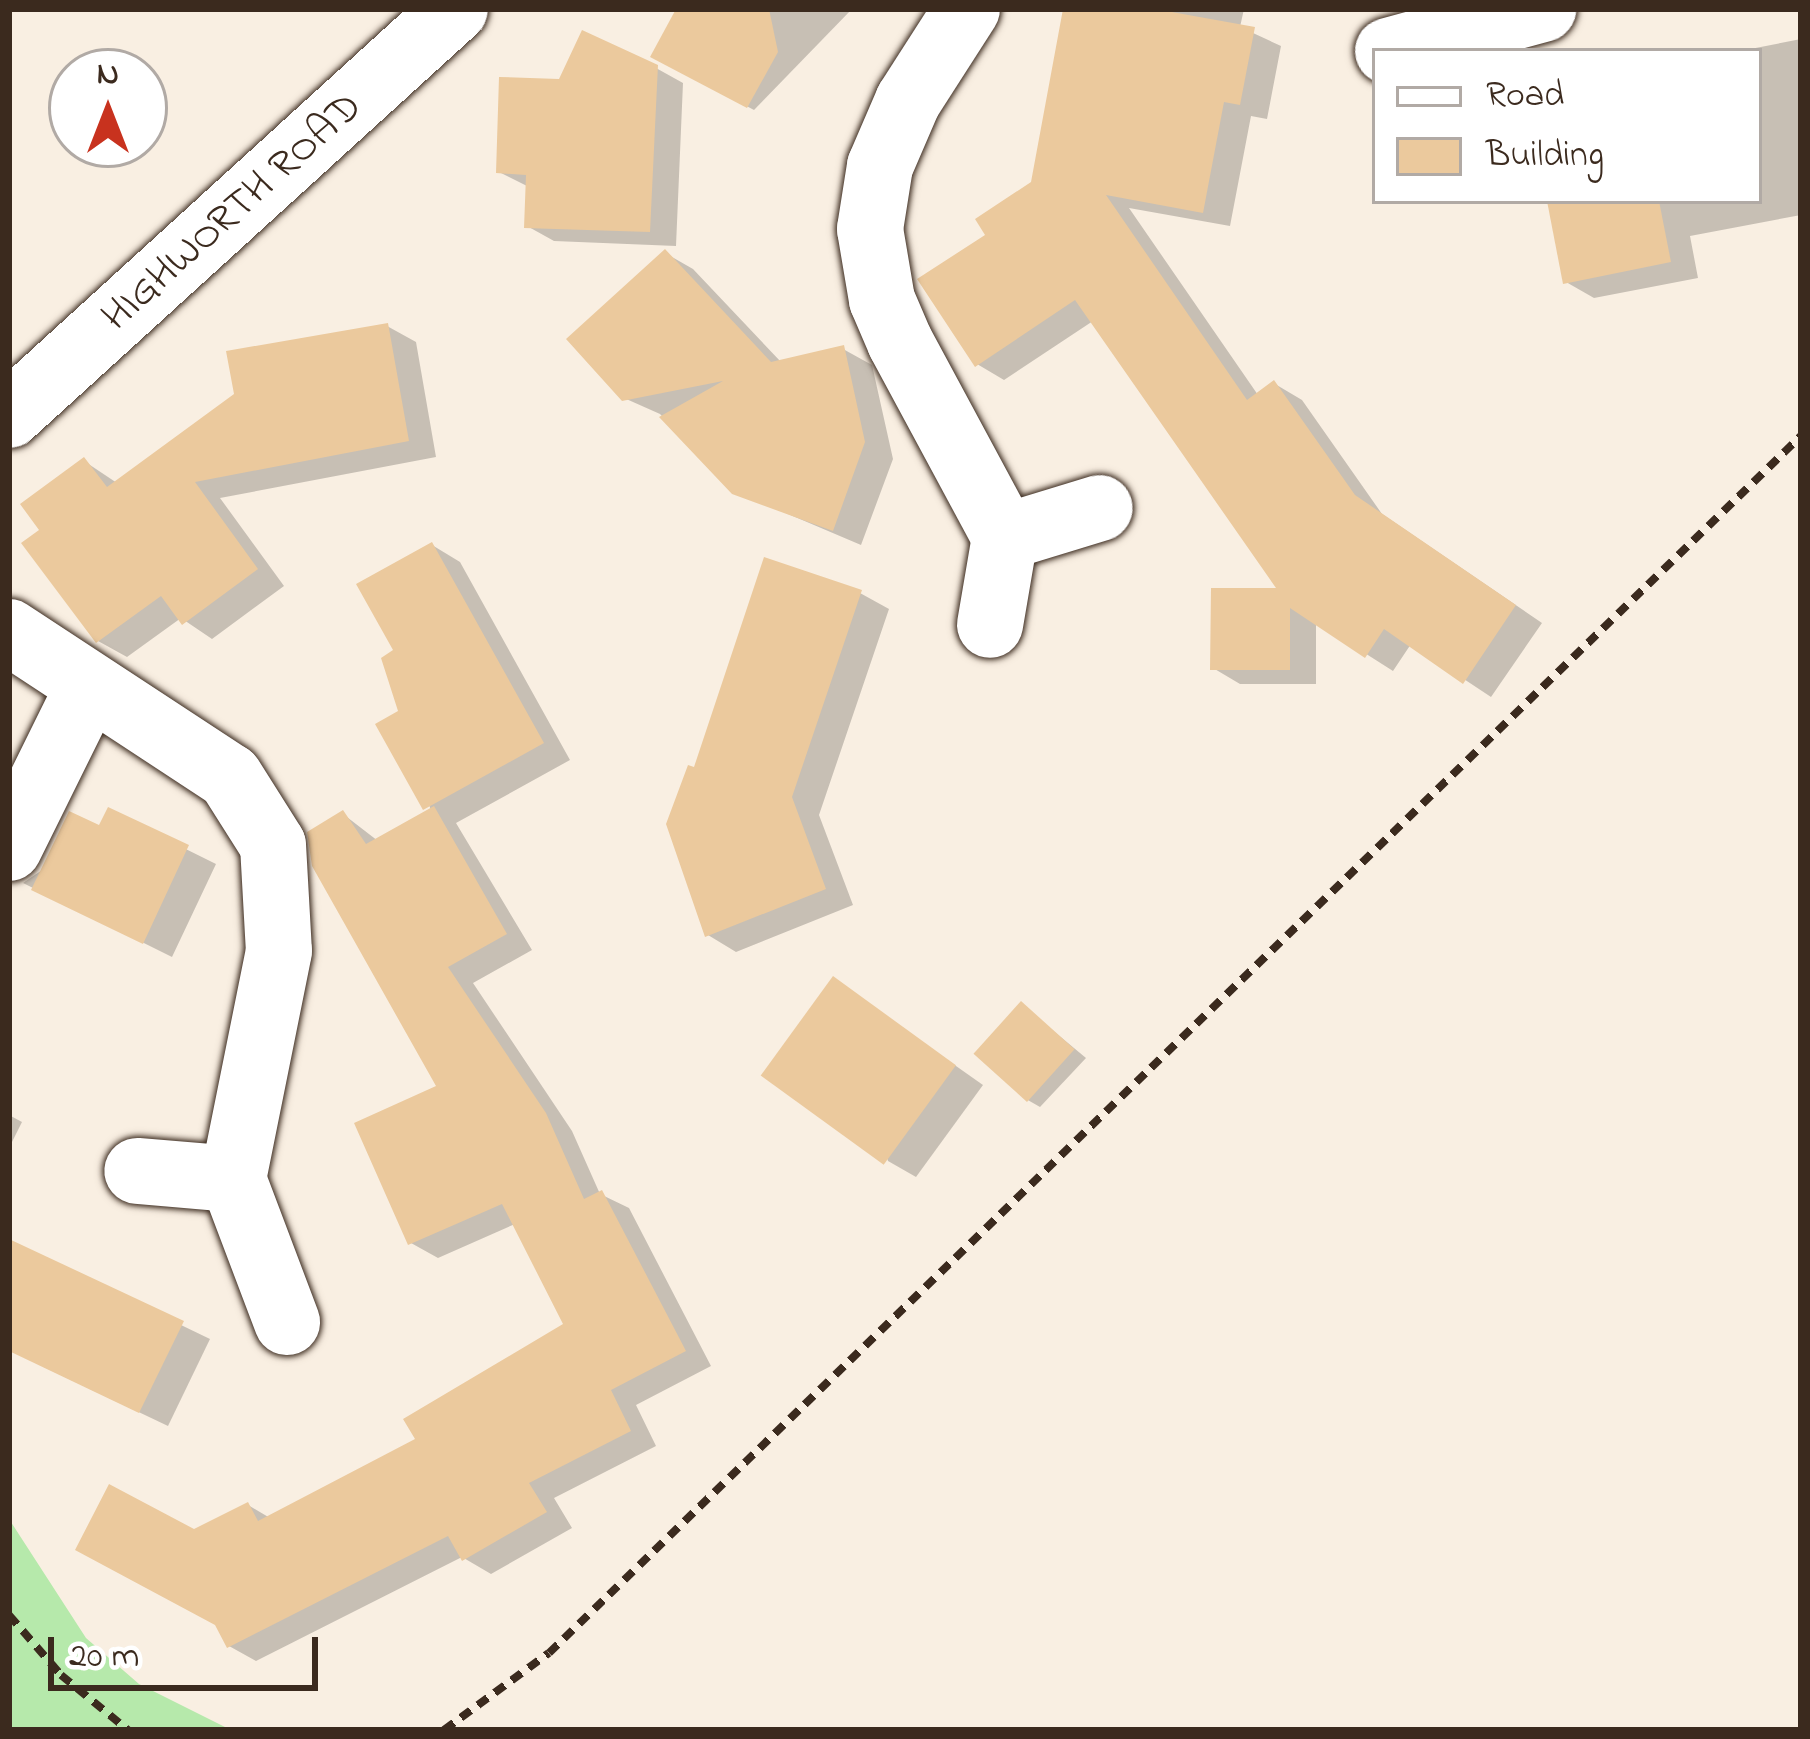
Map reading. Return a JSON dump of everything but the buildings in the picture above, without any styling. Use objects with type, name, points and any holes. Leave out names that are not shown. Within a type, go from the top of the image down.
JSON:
[{"type":"street","name":"HIGHWORTH ROAD","points":[[9,415],[455,9]]},
{"type":"street","points":[[967,9],[908,101],[880,166],[870,229],[882,300],[900,342],[1005,537],[990,625]]},
{"type":"street","points":[[1364,9],[1377,48]]},
{"type":"street","points":[[1399,48],[1543,9]]},
{"type":"street","points":[[1005,537],[1100,508]]},
{"type":"street","points":[[9,632],[87,690],[230,777],[273,845],[279,951],[232,1179],[287,1322]]},
{"type":"street","points":[[9,848],[87,690]]},
{"type":"street","points":[[137,1171],[232,1179]]},
{"type":"path","points":[[445,1730],[549,1653],[1801,436]]},
{"type":"path","points":[[9,1615],[62,1675],[128,1730]]},
{"type":"green space","points":[[9,1519],[86,1638],[139,1684],[231,1730],[9,1730]]}]
